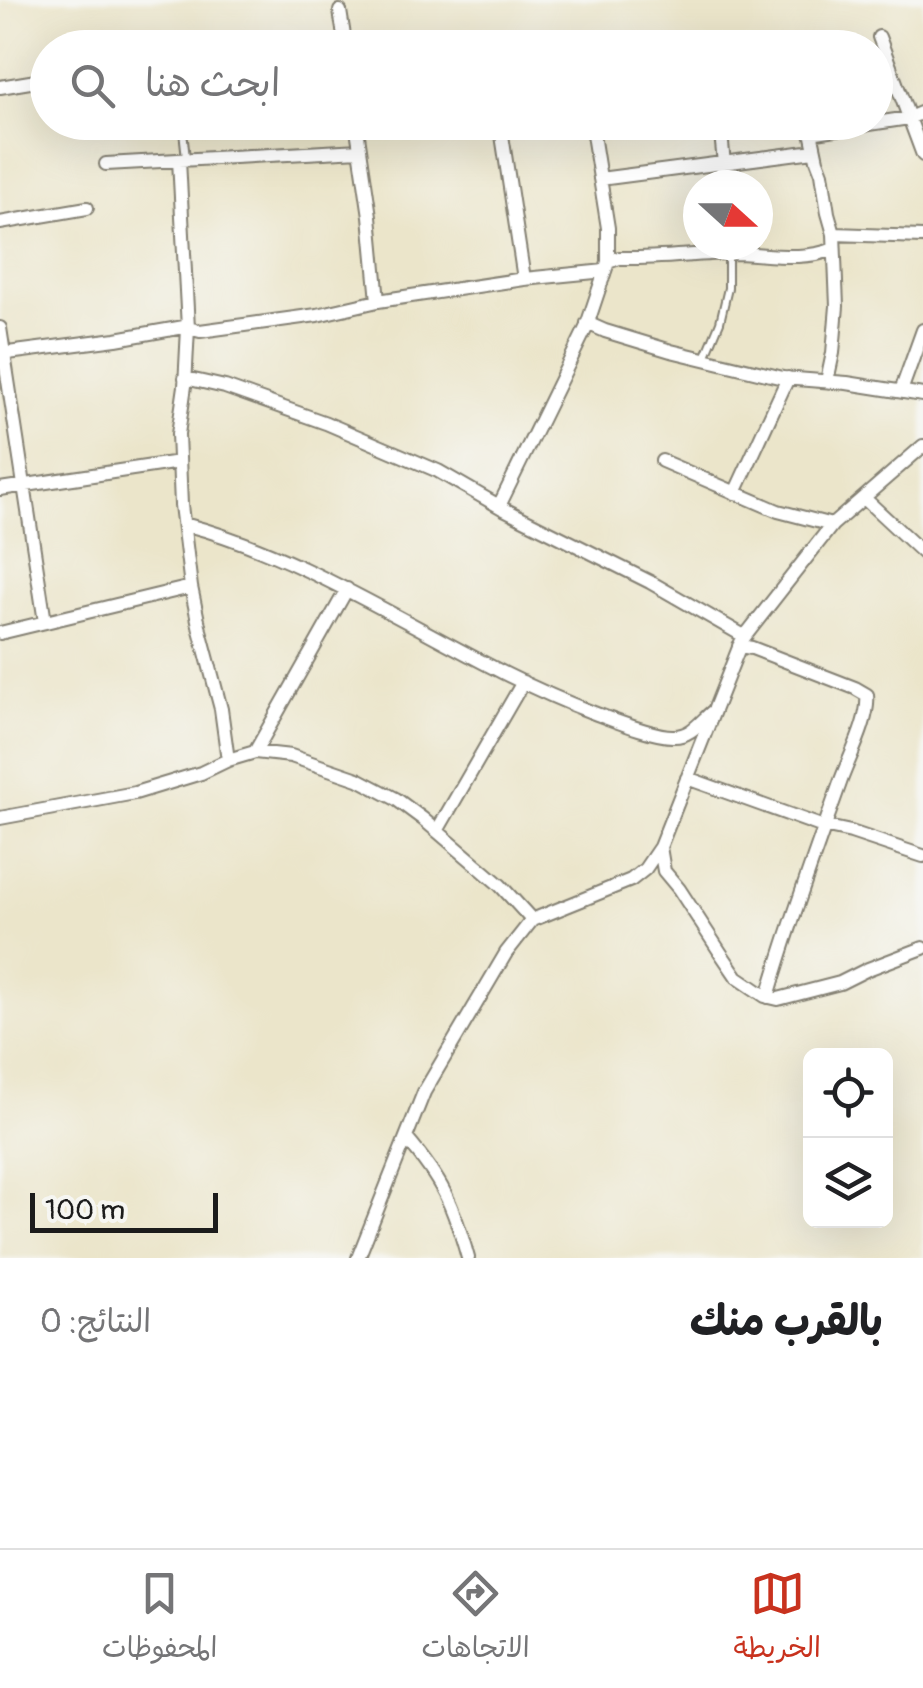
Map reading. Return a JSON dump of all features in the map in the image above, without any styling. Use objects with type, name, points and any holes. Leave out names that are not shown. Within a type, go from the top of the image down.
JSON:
[{"type":"street","points":[[340,10],[343,30]]},
{"type":"street","points":[[893,76],[923,156]]},
{"type":"street","points":[[0,87],[30,82]]},
{"type":"street","points":[[893,120],[923,112]]},
{"type":"street","points":[[359,140],[378,301]]},
{"type":"street","points":[[503,140],[524,279]]},
{"type":"street","points":[[499,506],[588,323],[607,267],[608,228],[594,140]]},
{"type":"street","points":[[722,140],[725,170]]},
{"type":"street","points":[[812,140],[834,234],[837,306],[827,381]]},
{"type":"street","points":[[106,164],[360,150]]},
{"type":"street","points":[[600,179],[814,151]]},
{"type":"street","points":[[183,160],[188,328],[178,434],[181,506],[191,587],[221,710],[228,760]]},
{"type":"street","points":[[0,223],[88,208]]},
{"type":"street","points":[[834,234],[923,238]]},
{"type":"street","points":[[773,255],[825,253],[834,249]]},
{"type":"street","points":[[2,354],[184,327],[200,331],[317,315],[378,301],[607,267],[619,258],[683,254]]},
{"type":"street","points":[[588,323],[705,359],[788,378],[923,395]]},
{"type":"street","points":[[0,328],[44,622]]},
{"type":"street","points":[[901,391],[923,330]]},
{"type":"street","points":[[186,378],[225,387],[438,471],[650,582],[752,648],[867,695],[867,707],[768,997]]},
{"type":"street","points":[[735,493],[788,378]]},
{"type":"street","points":[[358,1258],[424,1092],[506,952],[532,920],[632,880],[646,869],[660,847],[742,641],[832,525],[923,446]]},
{"type":"street","points":[[662,461],[778,512],[832,525]]},
{"type":"street","points":[[0,489],[179,462]]},
{"type":"street","points":[[864,498],[923,554]]},
{"type":"street","points":[[184,524],[241,542],[346,589],[557,699],[618,722],[672,736],[688,733],[714,709]]},
{"type":"street","points":[[0,632],[191,587]]},
{"type":"street","points":[[255,752],[346,589]]},
{"type":"street","points":[[438,832],[523,682]]},
{"type":"street","points":[[0,818],[135,793],[255,752],[291,756],[358,780],[396,799],[500,886],[532,920]]},
{"type":"street","points":[[687,778],[923,856]]},
{"type":"street","points":[[660,847],[664,871],[737,977],[768,997],[778,999],[840,982],[923,948]]},
{"type":"street","points":[[406,1138],[438,1178],[452,1205],[468,1258]]},
{"type":"lane","points":[[182,140],[183,160]]},
{"type":"lane","points":[[705,359],[720,322],[730,260]]}]
